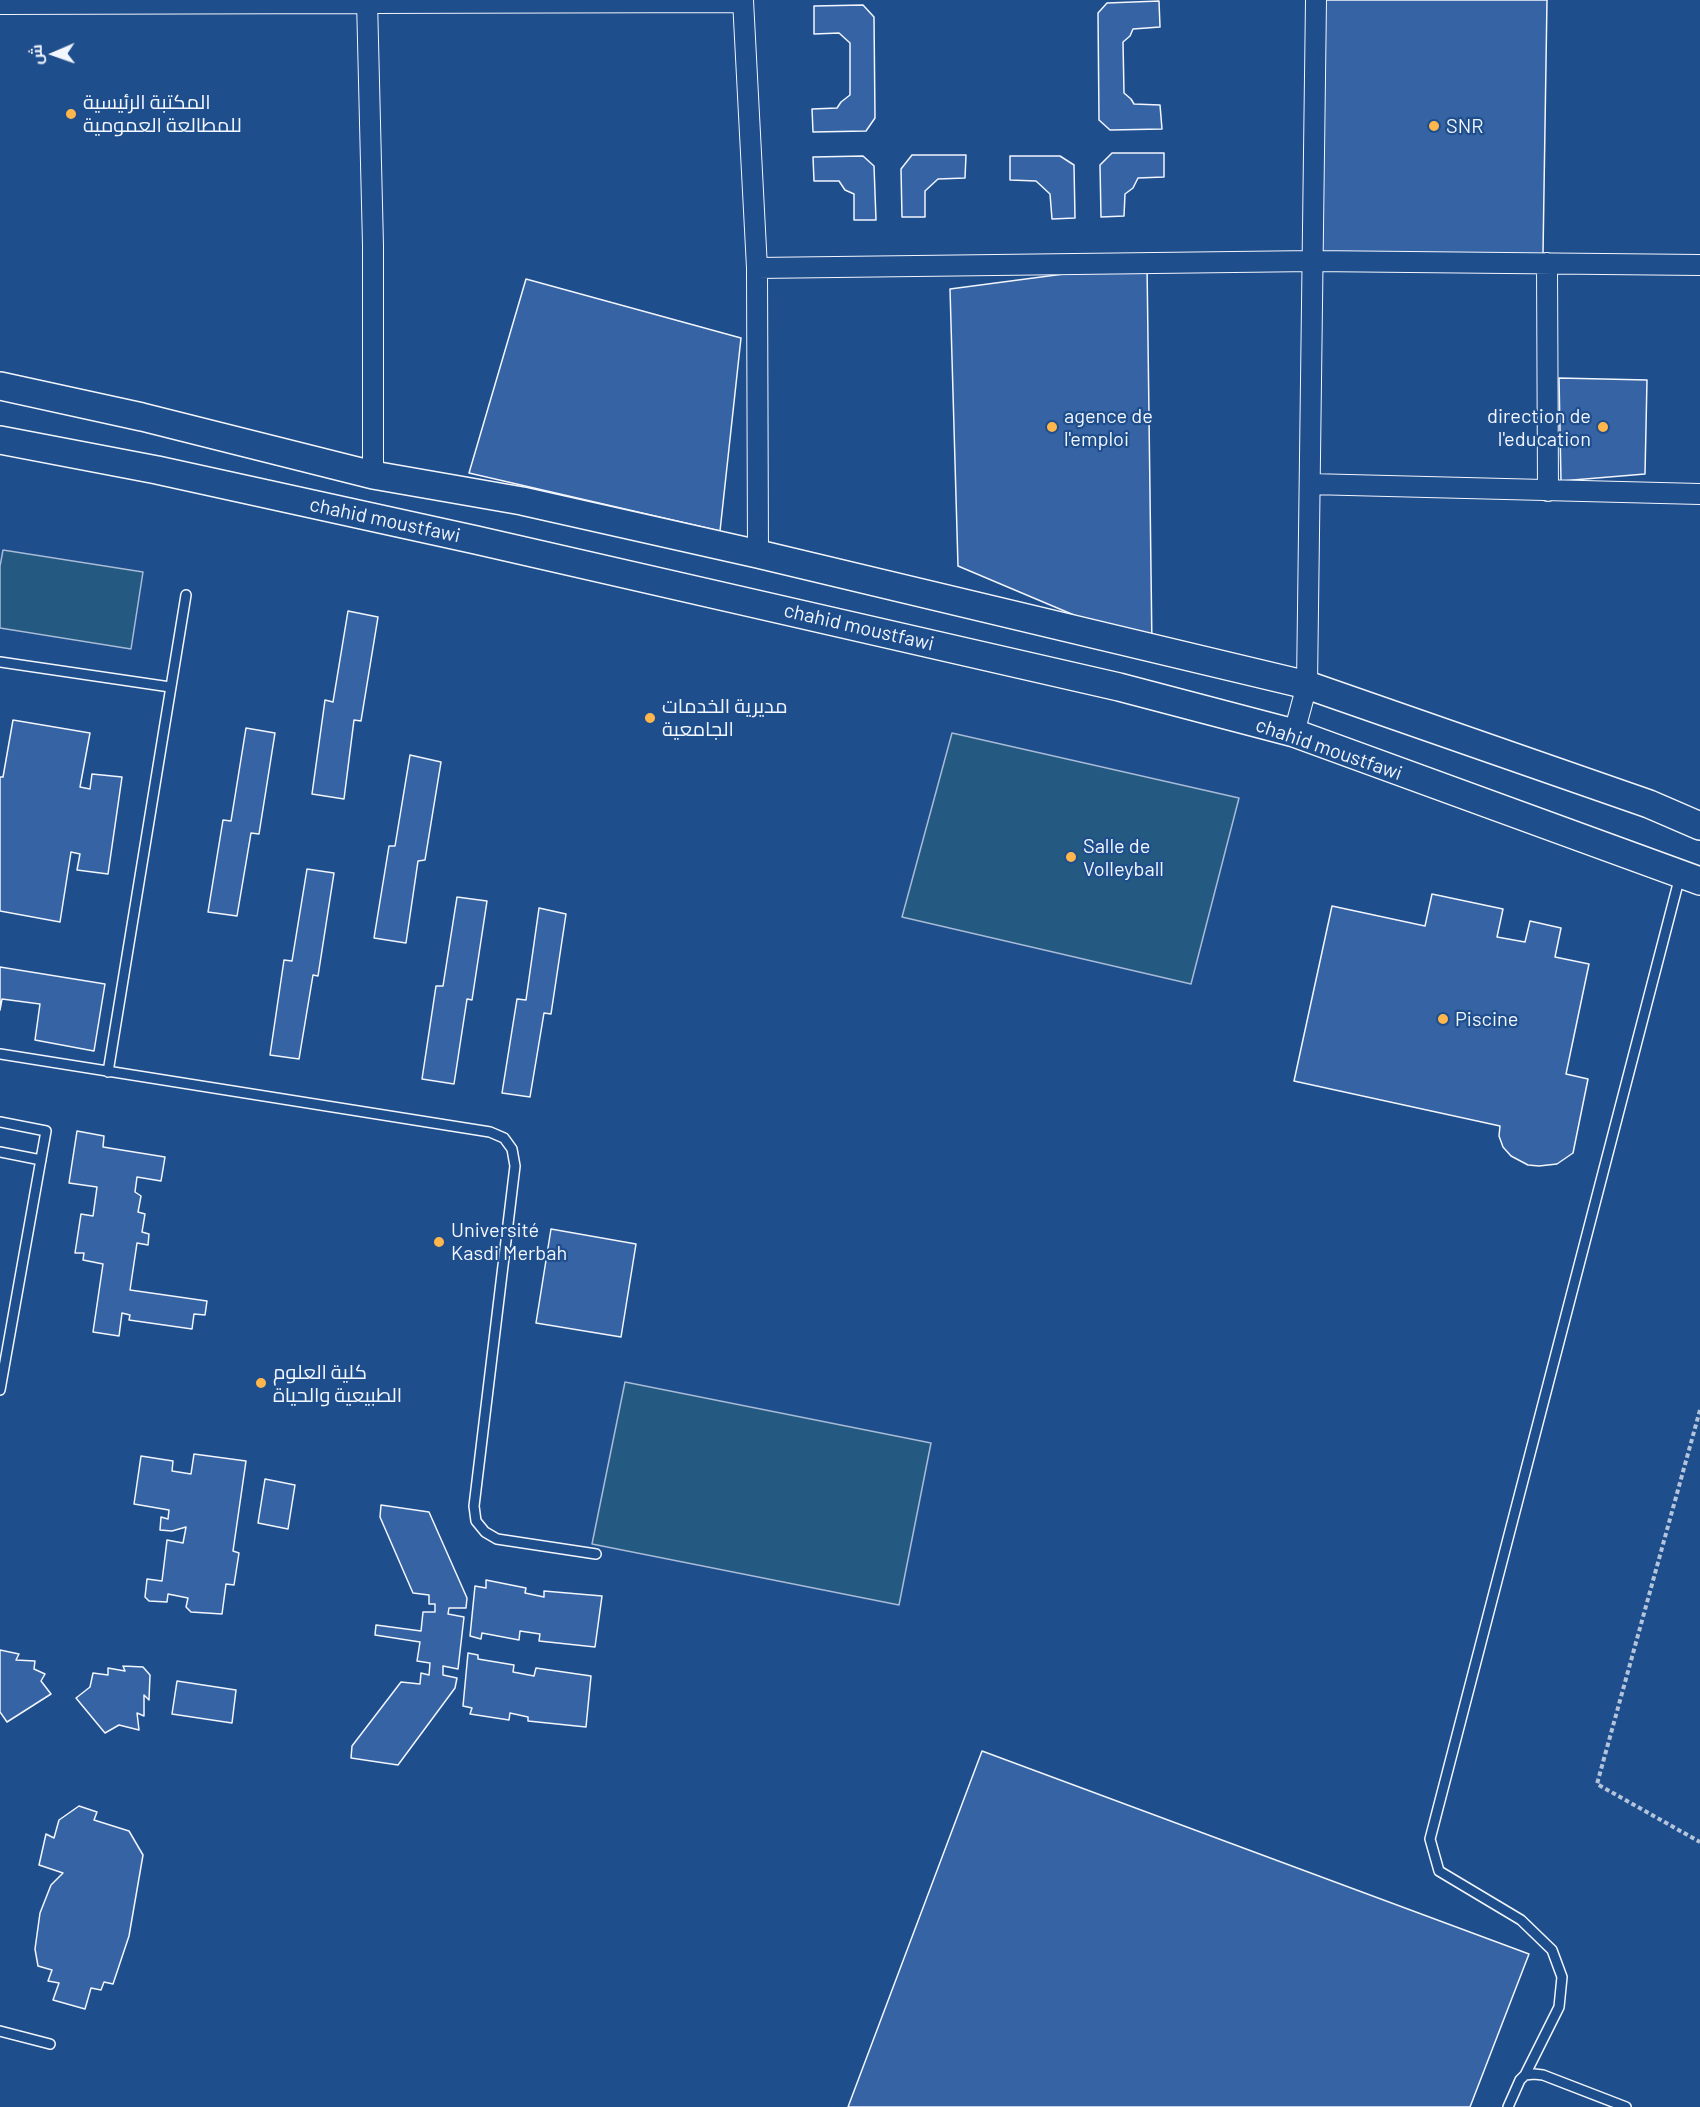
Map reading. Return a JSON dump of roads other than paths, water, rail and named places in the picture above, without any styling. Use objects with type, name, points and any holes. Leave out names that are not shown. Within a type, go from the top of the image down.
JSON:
[{"type":"main road","points":[[0,386],[142,417],[373,474],[522,501],[758,554],[1308,685],[1638,800],[1700,826]]},
{"type":"main road","name":"chahid moustfawi","points":[[0,440],[169,472],[837,621],[1119,687],[1294,734],[1690,877]]},
{"type":"street","points":[[1294,734],[1308,685],[1316,0]]},
{"type":"street","points":[[0,4],[743,1],[756,268],[758,554]]},
{"type":"street","points":[[367,2],[373,245],[373,474]]},
{"type":"street","points":[[756,268],[1313,261],[1700,264]]},
{"type":"street","points":[[1547,263],[1548,491]]},
{"type":"street","points":[[1310,484],[1700,494]]},
{"type":"lane","points":[[108,1072],[186,596]]},
{"type":"lane","points":[[0,662],[170,687]]},
{"type":"lane","points":[[1508,2107],[1559,2007],[1562,1977],[1552,1950],[1521,1920],[1439,1871],[1430,1839],[1690,877]]},
{"type":"lane","points":[[0,1054],[490,1132],[504,1138],[512,1149],[515,1166],[474,1506],[476,1521],[485,1532],[497,1539],[596,1554]]},
{"type":"lane","points":[[0,1122],[46,1131],[0,1390]]},
{"type":"lane","points":[[0,1152],[40,1160]]},
{"type":"lane","points":[[0,2031],[50,2044]]},
{"type":"lane","points":[[1525,2075],[1543,2075],[1626,2107]]},
{"type":"place","name":"المكتبة الرئيسية للمطالعة العمومية","points":[[71,114]]},
{"type":"place","name":"SNR","points":[[1434,126]]},
{"type":"place","name":"agence de l'emploi","points":[[1052,427]]},
{"type":"place","name":"direction de l'education","points":[[1603,427]]},
{"type":"place","name":"مديرية الخدمات الجامعية","points":[[650,718]]},
{"type":"place","name":"Salle de Volleyball","points":[[1071,857]]},
{"type":"place","name":"Piscine","points":[[1443,1019]]},
{"type":"place","name":"Université Kasdi Merbah","points":[[439,1242]]},
{"type":"place","name":"كلية العلوم الطبيعية والحياة","points":[[261,1383]]}]
